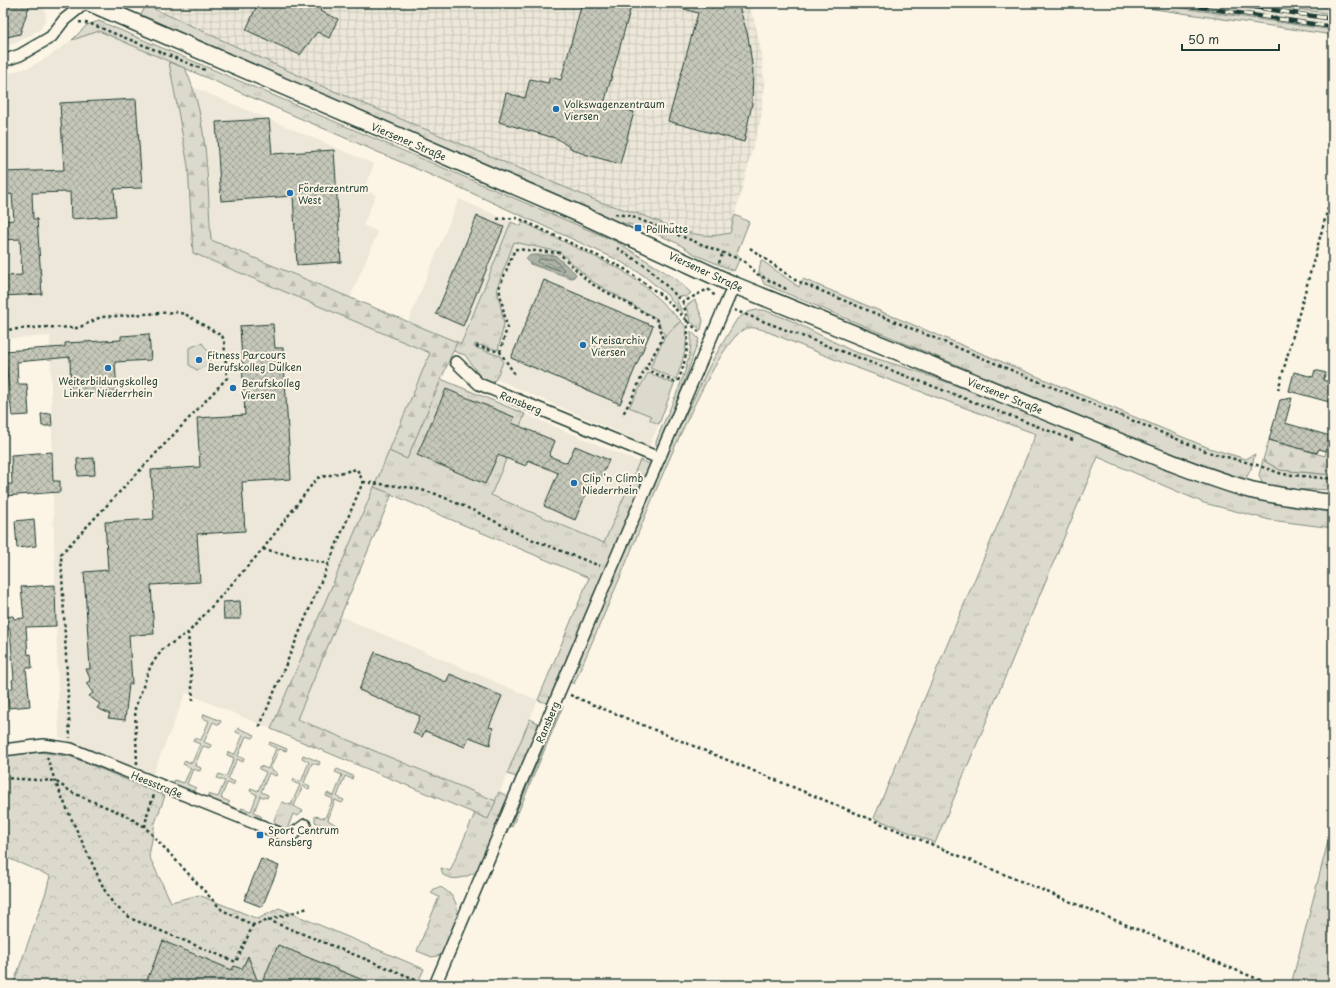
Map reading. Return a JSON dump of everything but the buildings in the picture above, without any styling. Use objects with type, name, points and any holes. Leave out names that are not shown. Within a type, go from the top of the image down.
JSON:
[{"type":"main road","name":"Viersener Straße","points":[[90,3],[588,218],[734,285],[861,338],[1204,475],[1251,489],[1286,497],[1333,503]]},
{"type":"street","points":[[3,61],[20,55],[51,37],[64,20],[85,3]]},
{"type":"street","name":"Ransberg","points":[[435,985],[610,572],[734,285]]},
{"type":"street","name":"Ransberg","points":[[456,362],[479,384],[659,458]]},
{"type":"street","name":"Heesstraße","points":[[3,750],[44,745],[71,749],[289,837],[305,825]]},
{"type":"path","points":[[1278,390],[1333,190]]},
{"type":"path","points":[[614,214],[630,216],[744,261],[757,274],[793,292]]},
{"type":"path","points":[[497,219],[518,218],[623,268],[661,295],[694,330],[710,340]]},
{"type":"path","points":[[500,352],[507,328],[499,288],[515,248],[559,253],[590,283],[656,320],[662,333],[662,340],[645,369],[622,416]]},
{"type":"path","points":[[750,248],[795,280],[1208,452],[1257,465],[1282,474],[1333,479]]},
{"type":"path","points":[[3,330],[47,327],[78,328],[101,318],[175,312],[185,314],[196,320],[222,336],[224,340],[227,378],[61,554],[71,749]]},
{"type":"path","points":[[476,346],[500,352],[516,376]]},
{"type":"path","points":[[645,369],[678,383]]},
{"type":"path","points":[[137,776],[135,708],[151,665],[163,649],[188,632],[263,549],[317,478],[357,469],[363,482],[259,728]]},
{"type":"path","points":[[363,482],[414,488],[436,494],[466,507],[523,536],[592,562],[610,572]]},
{"type":"path","points":[[263,549],[328,564]]},
{"type":"path","points":[[188,632],[193,702]]},
{"type":"path","points":[[560,691],[1272,985]]},
{"type":"path","points":[[44,745],[55,782],[105,891],[114,905],[132,919],[236,962],[253,925]]},
{"type":"path","points":[[3,778],[55,782],[73,793],[125,815],[145,827],[222,910],[253,925],[308,908]]},
{"type":"path","points":[[145,827],[147,815],[158,784]]},
{"type":"path","points":[[268,920],[431,985]]},
{"type":"shaded area","points":[[3,3],[37,3],[42,5],[46,17],[41,29],[18,42],[3,47]]},
{"type":"shaded area","points":[[166,3],[748,3],[755,23],[762,55],[764,87],[761,118],[730,233],[713,237],[685,232],[636,213],[600,202],[317,84],[163,13]]},
{"type":"shaded area","points":[[1147,3],[1254,3],[1333,14],[1333,30]]},
{"type":"shaded area","name":"Berufskolleg Viersen","points":[[99,30],[169,62],[188,166],[193,253],[431,353],[271,729],[186,693],[152,776],[59,737],[53,493],[60,492],[60,481],[53,481],[50,336],[3,339],[3,75],[30,67],[48,57],[72,40]]},
{"type":"shaded area","name":"Förderzentrum West","points":[[193,87],[374,164],[364,190],[376,195],[363,225],[378,232],[350,298],[211,240],[208,166]]},
{"type":"shaded area","points":[[459,199],[511,222],[461,344],[408,322]]},
{"type":"shaded area","points":[[514,242],[560,252],[593,282],[657,319],[665,336],[650,368],[676,379],[674,384],[648,373],[629,407],[652,416],[650,420],[659,424],[648,449],[633,443],[634,439],[496,379],[503,362],[474,347],[474,344],[498,349],[504,324],[497,288]],"holes":[[[531,255],[544,255],[562,275],[526,258]]]},
{"type":"shaded area","points":[[525,414],[639,462],[605,543],[491,494]]},
{"type":"shaded area","points":[[340,616],[538,700],[496,801],[296,719]]},
{"type":"green space","points":[[1113,3],[1147,3],[1333,30],[1333,35]]},
{"type":"green space","points":[[1254,3],[1296,3],[1333,8],[1333,14]]},
{"type":"green space","points":[[146,5],[317,84],[600,202],[648,217],[693,234],[716,235],[730,233],[735,215],[749,222],[736,255],[740,258],[734,271],[696,255],[677,243],[643,228],[608,219],[322,97],[141,15]]},
{"type":"green space","points":[[99,21],[617,242],[676,279],[691,293],[686,297],[679,296],[676,298],[683,314],[666,294],[643,275],[618,260],[463,189],[99,31],[72,40],[87,25]]},
{"type":"green space","points":[[169,62],[185,68],[199,109],[206,152],[211,240],[457,342],[407,459],[389,451],[430,353],[193,253],[188,166]]},
{"type":"green space","points":[[511,222],[521,226],[523,222],[620,269],[648,289],[681,321],[665,336],[657,319],[593,282],[560,252],[514,242],[497,288],[504,324],[498,350],[475,344],[474,347],[500,356],[503,362],[496,379],[492,383],[481,378],[465,355],[453,351],[457,342],[461,344]]},
{"type":"green space","points":[[761,260],[799,287],[803,279],[1209,448],[1246,459],[1255,454],[1251,469],[1245,480],[1229,479],[764,284],[759,272]]},
{"type":"green space","points":[[695,300],[703,320],[701,330],[690,321],[686,306]]},
{"type":"green space","points":[[764,310],[790,320],[852,351],[920,372],[1047,420],[1174,473],[1217,488],[1258,498],[1297,507],[1333,511],[1333,528],[1270,520],[1204,503],[1098,457],[935,843],[874,818],[1036,434],[841,362],[766,331],[753,328],[745,329],[731,342],[714,367],[696,402],[660,481],[574,684],[570,682],[667,453],[712,361],[737,319],[748,312]]},
{"type":"green space","points":[[681,321],[685,326],[686,340],[681,366],[676,379],[650,368],[665,336]]},
{"type":"green space","points":[[691,331],[699,339],[682,388],[658,446],[656,445],[656,442],[684,373],[691,345]]},
{"type":"green space","name":"Fitness Parcours Berufskolleg Dülken","points":[[202,343],[211,355],[208,365],[197,370],[189,365],[189,348]]},
{"type":"green space","points":[[648,373],[674,384],[659,424],[650,420],[651,416],[629,407]]},
{"type":"green space","points":[[441,379],[525,414],[491,495],[604,543],[640,460],[650,464],[549,701],[546,703],[538,700],[589,578],[374,487],[389,451],[407,458]]},
{"type":"green space","points":[[1333,425],[1333,475],[1280,470],[1263,460],[1269,440],[1325,456]]},
{"type":"green space","points":[[1263,460],[1280,470],[1333,475],[1333,490],[1288,490],[1262,483],[1259,475]]},
{"type":"green space","points":[[374,487],[392,494],[297,719],[496,801],[488,819],[271,729]]},
{"type":"green space","points":[[563,706],[512,827],[510,826],[559,712]]},
{"type":"green space","points":[[204,714],[221,721],[219,725],[213,722],[204,742],[211,745],[210,748],[203,746],[195,765],[201,768],[200,771],[193,769],[187,784],[196,788],[192,792],[177,787],[174,780],[184,783],[191,768],[183,764],[185,761],[192,763],[200,744],[193,741],[194,738],[201,740],[209,721],[203,718]]},
{"type":"green space","points":[[530,719],[539,724],[517,777],[507,774]]},
{"type":"green space","points":[[238,728],[255,735],[253,738],[246,736],[238,756],[244,759],[243,762],[237,759],[228,779],[235,782],[233,785],[227,783],[221,798],[230,802],[225,807],[210,801],[208,794],[218,797],[225,781],[217,778],[219,774],[226,777],[234,758],[227,755],[228,752],[235,754],[243,735],[236,732]]},
{"type":"green space","points":[[270,742],[287,749],[286,751],[279,749],[270,769],[277,773],[276,776],[269,773],[261,792],[268,795],[267,798],[260,796],[254,812],[262,817],[257,821],[244,815],[241,808],[251,811],[257,795],[250,791],[251,788],[258,791],[266,772],[259,769],[260,766],[268,769],[276,748],[269,745]]},
{"type":"green space","points":[[39,752],[72,757],[165,796],[155,823],[149,856],[171,902],[199,895],[258,919],[279,908],[424,969],[417,985],[13,985],[46,892],[50,876],[3,856],[3,756]]},
{"type":"green space","points":[[303,755],[320,762],[319,765],[312,763],[304,783],[310,786],[309,789],[303,786],[294,806],[303,811],[298,816],[293,814],[286,832],[277,828],[274,820],[282,802],[291,805],[300,785],[293,782],[294,779],[301,782],[309,762],[302,758]]},
{"type":"green space","points":[[337,769],[353,776],[352,779],[345,776],[337,797],[344,800],[342,803],[335,800],[328,820],[336,825],[331,830],[315,822],[315,816],[325,818],[333,799],[326,796],[327,793],[334,796],[342,775],[335,772]]},
{"type":"green space","points":[[499,792],[509,797],[477,872],[464,877],[456,878],[443,875],[441,868],[450,871],[475,813],[488,818]]},
{"type":"green space","points":[[1333,822],[1333,961],[1327,985],[1291,985]]},
{"type":"green space","points":[[439,887],[450,894],[455,901],[457,916],[453,932],[442,955],[432,957],[417,951],[439,897],[431,893],[434,889]]},
{"type":"water","points":[[531,255],[555,255],[576,274],[571,278],[530,264],[526,258]]},
{"type":"railway","points":[[1172,3],[1333,27]]},
{"type":"railway","points":[[1227,3],[1333,19]]},
{"type":"place","name":"Volkswagenzentraum Viersen","points":[[556,109]]},
{"type":"place","name":"Förderzentrum West","points":[[290,193]]},
{"type":"place","name":"Pollhütte","points":[[638,228]]},
{"type":"place","name":"Kreisarchiv Viersen","points":[[583,345]]},
{"type":"place","name":"Fitness Parcours Berufskolleg Dülken","points":[[199,360]]},
{"type":"place","name":"Weiterbildungskolleg Linker Niederrhein","points":[[108,368]]},
{"type":"place","name":"Berufskolleg Viersen","points":[[233,388]]},
{"type":"place","name":"Clip 'n Climb Niederrhein","points":[[574,483]]},
{"type":"place","name":"Sport Centrum Ransberg","points":[[260,835]]}]
